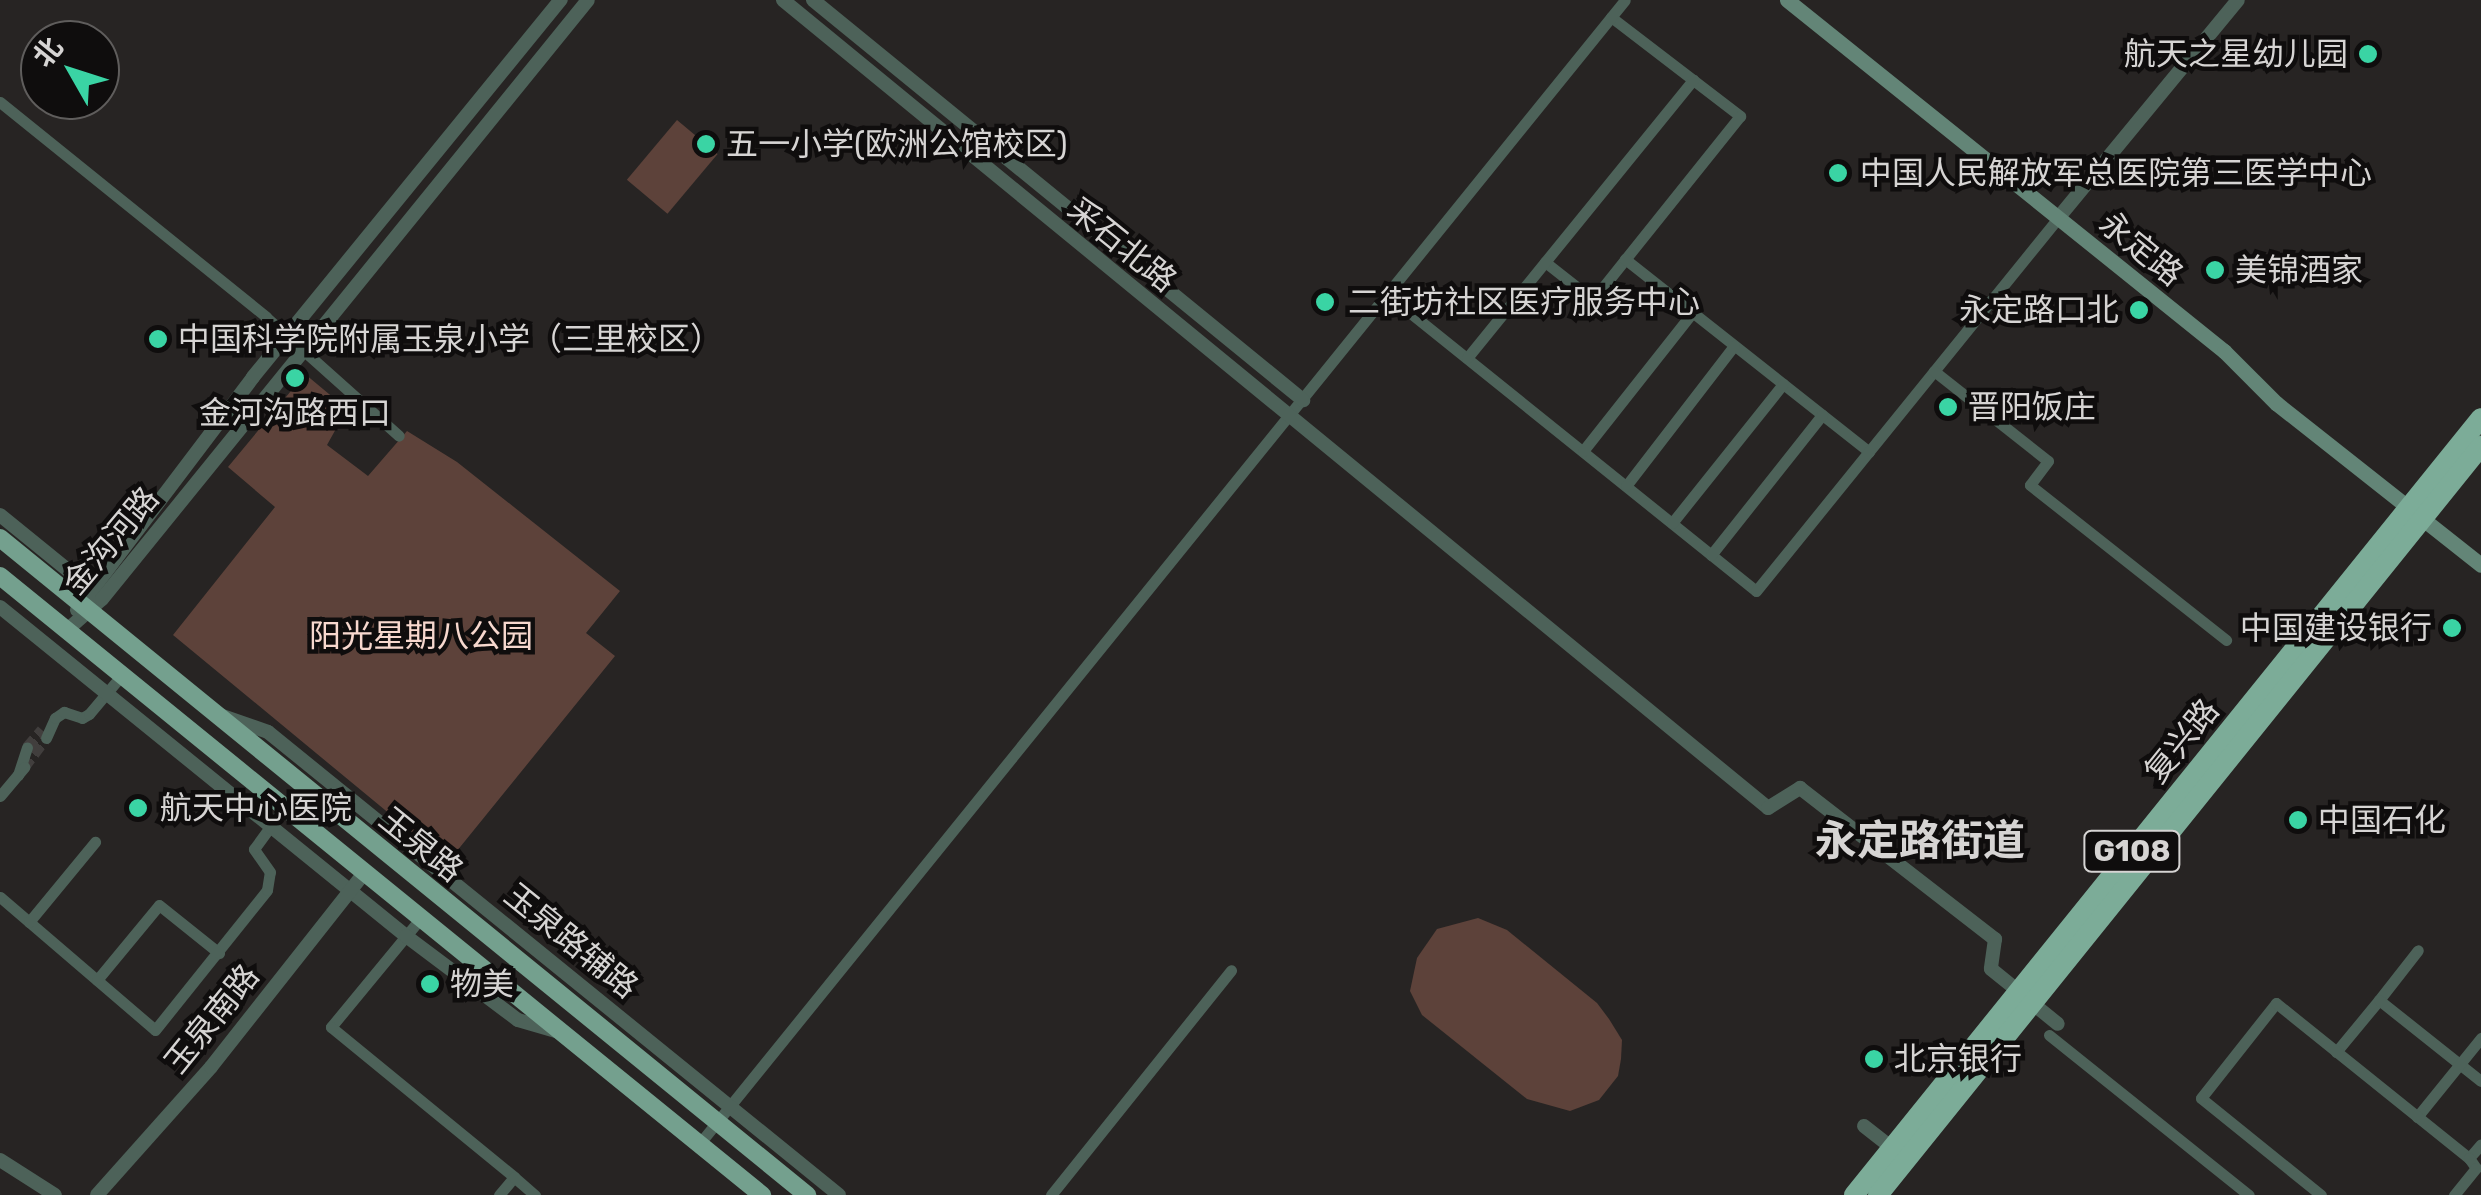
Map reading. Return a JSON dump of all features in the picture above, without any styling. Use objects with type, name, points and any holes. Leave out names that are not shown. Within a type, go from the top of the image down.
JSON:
[{"type":"highway","name":"复兴路","points":[[2416,517],[2481,418]]},
{"type":"highway","name":"复兴路","points":[[1878,1195],[2026,997],[2416,517],[2481,446]]},
{"type":"highway","name":"复兴路","points":[[1854,1195],[2026,997]]},
{"type":"main road","name":"永定路","points":[[1786,0],[2224,352],[2276,403],[2416,517],[2481,565]]},
{"type":"main road","name":"永定路","points":[[2416,517],[2481,578]]},
{"type":"main road","name":"玉泉路","points":[[0,538],[87,601],[119,636],[210,712],[807,1195]]},
{"type":"main road","points":[[3,579],[28,582],[32,564]]},
{"type":"main road","name":"玉泉路","points":[[3,579],[762,1195]]},
{"type":"main road","points":[[87,648],[86,640],[92,634],[119,636]]},
{"type":"main road","points":[[672,1120],[685,1117],[686,1100]]},
{"type":"street","name":"金沟河路","points":[[66,631],[182,467],[561,0]]},
{"type":"street","name":"金沟河路","points":[[87,601],[305,351],[588,0]]},
{"type":"street","name":"采石北路","points":[[784,0],[1022,200],[1768,808],[1800,788],[1995,940],[1991,969],[2026,997]]},
{"type":"street","name":"采石北路","points":[[812,0],[1303,400]]},
{"type":"street","points":[[700,1144],[1625,0]]},
{"type":"street","points":[[1388,294],[1756,591],[2238,0]]},
{"type":"street","points":[[1545,262],[1587,296],[1600,291],[1740,116],[1612,16]]},
{"type":"street","points":[[1467,358],[1693,80]]},
{"type":"street","points":[[0,102],[289,337],[399,436]]},
{"type":"street","points":[[1625,260],[1869,452]]},
{"type":"street","points":[[1583,451],[1692,313]]},
{"type":"street","points":[[1626,486],[1734,346]]},
{"type":"street","points":[[1934,372],[2048,462],[2030,485],[2226,640]]},
{"type":"street","points":[[1672,523],[1783,384]]},
{"type":"street","points":[[1711,554],[1822,415]]},
{"type":"street","points":[[0,515],[87,601]]},
{"type":"street","points":[[0,606],[406,936],[518,1020],[560,1032]]},
{"type":"street","points":[[46,731],[64,712],[82,718],[120,676]]},
{"type":"street","name":"玉泉路辅路","points":[[210,712],[268,732],[839,1195]]},
{"type":"street","points":[[0,796],[21,771],[27,747]]},
{"type":"street","points":[[0,897],[156,1030],[270,883],[270,872],[254,849],[284,808]]},
{"type":"street","points":[[29,922],[95,842]]},
{"type":"street","name":"玉泉南路","points":[[97,1195],[211,1067],[364,872]]},
{"type":"street","points":[[97,980],[159,905],[219,953]]},
{"type":"street","points":[[420,919],[330,1027],[535,1195]]},
{"type":"street","points":[[2336,1052],[2418,950]]},
{"type":"street","points":[[1052,1195],[1231,970]]},
{"type":"street","points":[[2026,997],[2054,1030],[2248,1195]]},
{"type":"street","points":[[2380,1000],[2481,1081]]},
{"type":"street","points":[[2321,1195],[2201,1098],[2276,1004],[2469,1158],[2476,1168],[2454,1195]]},
{"type":"street","points":[[2417,1117],[2481,1038]]},
{"type":"street","points":[[1864,1126],[1892,1148]]},
{"type":"street","points":[[2469,1158],[2481,1144]]},
{"type":"street","points":[[0,1160],[56,1195]]},
{"type":"street","points":[[499,1195],[514,1177]]},
{"type":"green space","points":[[677,120],[718,154],[667,214],[627,180]]},
{"type":"green space","name":"阳光星期八公园","points":[[305,374],[347,409],[327,445],[368,476],[407,431],[457,462],[620,591],[586,633],[615,656],[448,862],[173,635],[275,507],[228,467]]},
{"type":"green space","points":[[1478,918],[1507,930],[1597,1003],[1609,1019],[1622,1040],[1621,1059],[1618,1076],[1599,1100],[1570,1111],[1527,1099],[1422,1015],[1410,991],[1417,958],[1437,929]]},
{"type":"tunnel","points":[[27,747],[42,730]]},
{"type":"tunnel","points":[[24,767],[46,738]]},
{"type":"place","name":"航天之星幼儿园","points":[[2368,54]]},
{"type":"place","name":"五一小学(欧洲公馆校区)","points":[[706,144]]},
{"type":"place","name":"中国人民解放军总医院第三医学中心","points":[[1838,173]]},
{"type":"place","name":"美锦酒家","points":[[2215,270]]},
{"type":"place","name":"二街坊社区医疗服务中心","points":[[1325,302]]},
{"type":"place","name":"永定路口北","points":[[2139,310]]},
{"type":"place","name":"中国科学院附属玉泉小学（三里校区）","points":[[158,339]]},
{"type":"place","name":"金河沟路西口","points":[[295,378]]},
{"type":"place","name":"晋阳饭庄","points":[[1948,407]]},
{"type":"place","name":"中国建设银行","points":[[2452,628]]},
{"type":"place","name":"航天中心医院","points":[[138,808]]},
{"type":"place","name":"中国石化","points":[[2298,820]]},
{"type":"place","name":"物美","points":[[430,984]]},
{"type":"place","name":"北京银行","points":[[1874,1059]]},
{"type":"district","name":"永定路街道","points":[[1920,841]]}]
